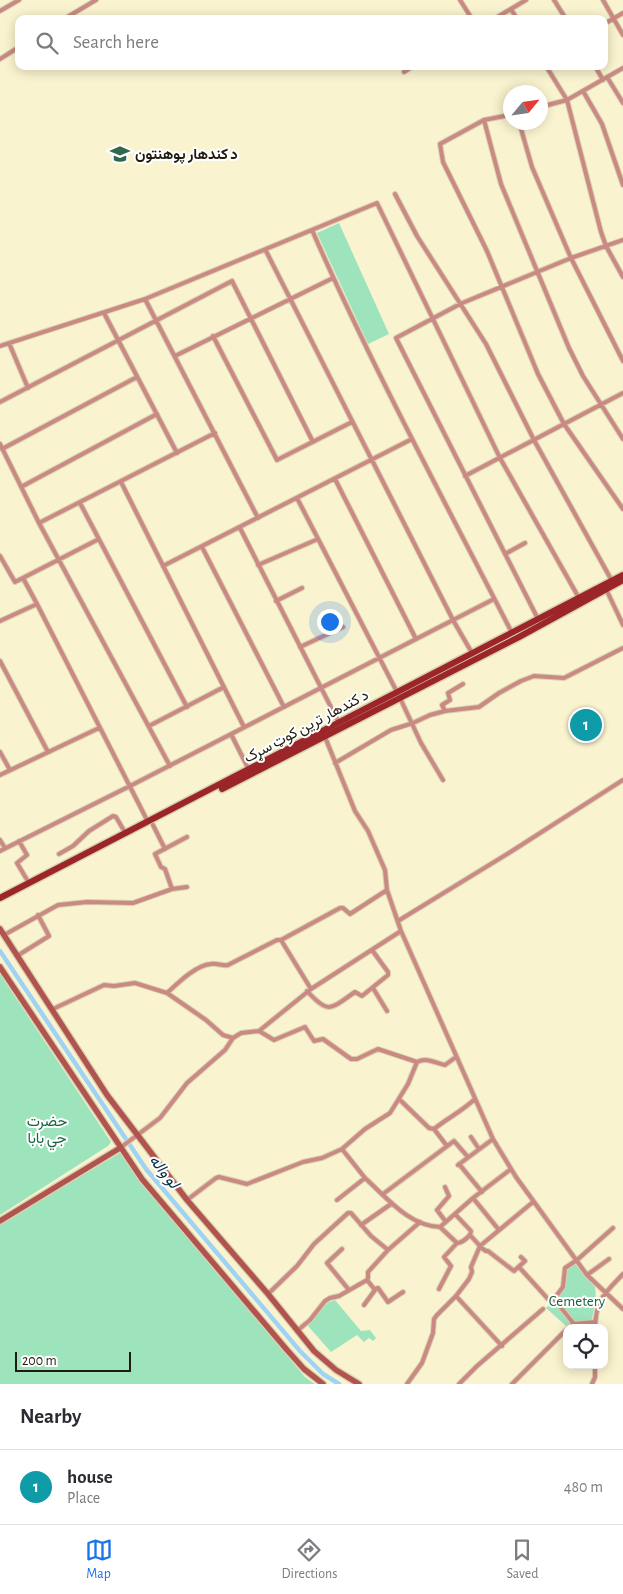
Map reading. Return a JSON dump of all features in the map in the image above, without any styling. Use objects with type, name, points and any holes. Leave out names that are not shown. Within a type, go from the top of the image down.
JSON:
[{"type":"main road","name":"د کندهار ترين کوټ سړک","points":[[250,772],[325,737],[472,654],[512,633],[522,631],[538,620],[623,575]]},
{"type":"main road","name":"د کندهار ترين کوټ سړک","points":[[0,902],[250,772],[339,723],[399,695],[623,580]]},
{"type":"main road","name":"د کندهار ترين کوټ سړک","points":[[0,898],[126,834],[151,824]]},
{"type":"street","points":[[0,11],[19,0]]},
{"type":"street","points":[[71,15],[96,0]]},
{"type":"street","points":[[460,0],[469,15]]},
{"type":"street","points":[[501,15],[526,0]]},
{"type":"street","points":[[554,0],[563,15]]},
{"type":"street","points":[[603,0],[623,35]]},
{"type":"street","points":[[511,9],[515,15]]},
{"type":"street","points":[[608,22],[623,13]]},
{"type":"street","points":[[0,59],[15,50]]},
{"type":"street","points":[[548,105],[567,100],[623,68]]},
{"type":"street","points":[[548,70],[567,100],[606,246],[623,277]]},
{"type":"street","points":[[598,70],[623,103]]},
{"type":"street","points":[[583,91],[602,124],[623,185]]},
{"type":"street","points":[[503,116],[484,120],[440,144],[443,162],[486,251],[538,374],[564,424],[623,509]]},
{"type":"street","points":[[484,120],[501,184],[569,348],[583,376],[623,439]]},
{"type":"street","points":[[521,130],[532,166],[571,258],[623,361]]},
{"type":"street","points":[[395,194],[417,236],[486,344],[534,440],[612,581]]},
{"type":"street","points":[[0,346],[145,300],[377,203],[500,458],[579,598]]},
{"type":"street","points":[[312,230],[333,278],[412,439],[512,633]]},
{"type":"street","points":[[538,620],[396,338],[460,304],[571,258],[623,240]]},
{"type":"street","points":[[266,251],[472,654]]},
{"type":"street","points":[[176,356],[289,298],[333,278]]},
{"type":"street","points":[[0,402],[232,281],[313,442]]},
{"type":"street","points":[[145,300],[176,356],[258,518]]},
{"type":"street","points":[[104,313],[177,453]]},
{"type":"street","points":[[213,336],[277,460],[352,422]]},
{"type":"street","points":[[9,343],[28,388]]},
{"type":"street","points":[[137,377],[1,446],[39,524],[170,766]]},
{"type":"street","points":[[465,476],[623,393]]},
{"type":"street","points":[[21,487],[157,414]]},
{"type":"street","points":[[39,524],[215,433]]},
{"type":"street","points":[[163,566],[202,548],[412,439]]},
{"type":"street","points":[[335,479],[416,639]]},
{"type":"street","points":[[121,482],[244,727]]},
{"type":"street","points":[[297,498],[399,695],[421,743],[443,780]]},
{"type":"street","points":[[80,502],[187,707]]},
{"type":"street","points":[[240,528],[339,723]]},
{"type":"street","points":[[0,556],[15,582],[99,539]]},
{"type":"street","points":[[258,565],[318,539]]},
{"type":"street","points":[[505,554],[525,543]]},
{"type":"street","points":[[202,548],[284,707]]},
{"type":"street","points":[[23,578],[99,728],[165,849]]},
{"type":"street","points":[[276,601],[302,588]]},
{"type":"street","points":[[606,589],[623,624]]},
{"type":"street","points":[[0,851],[170,766],[494,599]]},
{"type":"street","points":[[0,621],[37,604]]},
{"type":"street","points":[[300,647],[343,627]]},
{"type":"street","points":[[335,763],[391,730],[445,710],[479,707],[499,693],[534,676],[564,678],[623,648]]},
{"type":"street","points":[[0,661],[48,752]]},
{"type":"street","points":[[445,710],[442,705],[450,700],[448,692],[463,684]]},
{"type":"street","points":[[150,726],[224,687]]},
{"type":"street","points":[[0,775],[99,728]]},
{"type":"street","points":[[231,734],[250,772]]},
{"type":"street","points":[[325,737],[355,811],[368,831],[385,870],[387,890],[401,932],[494,1139],[533,1202],[587,1274],[623,1309]]},
{"type":"street","points":[[0,752],[10,770]]},
{"type":"street","points":[[398,921],[623,780]]},
{"type":"street","points":[[59,854],[73,846],[89,831],[113,816],[116,817],[126,834]]},
{"type":"street","points":[[172,889],[165,869],[161,867],[155,854],[187,837]]},
{"type":"street","points":[[0,840],[5,848]]},
{"type":"street","points":[[19,842],[27,855],[17,863],[29,884]]},
{"type":"street","points":[[186,887],[172,889],[133,903],[109,904],[87,902],[58,905],[2,932],[107,1095],[187,1200],[268,1294],[296,1331],[324,1360],[359,1384]]},
{"type":"street","points":[[167,993],[190,973],[212,964],[228,965],[277,940],[281,940],[340,908],[344,908],[350,914],[387,890]]},
{"type":"street","points":[[17,956],[49,936],[38,915]]},
{"type":"street","points":[[0,1220],[137,1136],[160,1118],[187,1083],[225,1050],[233,1038],[241,1033],[259,1031],[309,990],[401,932]]},
{"type":"street","points":[[281,940],[309,990],[321,1006],[327,1008],[336,1005],[355,992],[362,996],[388,974],[372,950]]},
{"type":"street","points":[[0,967],[142,1179],[287,1350],[304,1369],[323,1384]]},
{"type":"street","points":[[52,1009],[104,985],[114,986],[135,983],[167,993],[206,1020],[222,1035],[233,1038]]},
{"type":"street","points":[[373,988],[387,1011]]},
{"type":"street","points":[[259,1031],[274,1040],[305,1028],[314,1041],[323,1039],[351,1059],[357,1059],[378,1049],[417,1062],[431,1060],[445,1065],[456,1057]]},
{"type":"street","points":[[187,1200],[219,1177],[247,1184],[303,1162],[322,1158],[342,1149],[365,1129],[390,1114],[408,1084],[417,1062]]},
{"type":"street","points":[[399,1099],[429,1128],[434,1129],[447,1146]]},
{"type":"street","points":[[434,1129],[449,1117],[456,1115],[475,1099]]},
{"type":"street","points":[[471,1136],[479,1149]]},
{"type":"street","points":[[482,1192],[458,1165],[494,1139]]},
{"type":"street","points":[[383,1194],[454,1141],[468,1157]]},
{"type":"street","points":[[342,1149],[366,1178],[392,1204],[420,1222],[440,1227],[457,1243]]},
{"type":"street","points":[[440,1227],[473,1198],[511,1169]]},
{"type":"street","points":[[337,1200],[366,1178]]},
{"type":"street","points":[[445,1187],[450,1196],[437,1210],[446,1222]]},
{"type":"street","points":[[473,1198],[499,1230]]},
{"type":"street","points":[[407,1384],[422,1362],[433,1333],[434,1319],[469,1279],[472,1272],[471,1267],[480,1247],[533,1202]]},
{"type":"street","points":[[361,1225],[392,1204]]},
{"type":"street","points":[[268,1294],[297,1266],[314,1244],[336,1226],[344,1216],[351,1213],[371,1236],[388,1250]]},
{"type":"street","points":[[456,1214],[471,1231],[470,1235],[480,1247],[486,1251],[488,1250],[514,1271],[525,1261],[521,1257]]},
{"type":"street","points":[[296,1331],[310,1320],[325,1301],[366,1280],[368,1272],[388,1250],[420,1222]]},
{"type":"street","points":[[554,1299],[563,1287],[565,1268],[577,1260],[613,1228]]},
{"type":"street","points":[[439,1289],[451,1266],[444,1257],[457,1243],[470,1235]]},
{"type":"street","points":[[342,1249],[327,1263],[349,1290]]},
{"type":"street","points":[[587,1274],[609,1259]]},
{"type":"street","points":[[519,1267],[548,1299],[554,1299]]},
{"type":"street","points":[[554,1299],[574,1324],[595,1322],[599,1300],[623,1274]]},
{"type":"street","points":[[366,1280],[375,1289],[378,1288],[388,1302],[403,1292]]},
{"type":"street","points":[[364,1305],[375,1289]]},
{"type":"street","points":[[456,1296],[502,1346]]},
{"type":"street","points":[[459,1384],[543,1309]]},
{"type":"street","points":[[512,1384],[563,1332]]},
{"type":"street","points":[[592,1384],[596,1369]]},
{"type":"green space","points":[[339,223],[389,334],[368,344],[317,233]]},
{"type":"green space","name":"حضرت جي بابا","points":[[0,974],[111,1142],[108,1146],[0,1215]]},
{"type":"green space","points":[[120,1153],[140,1182],[305,1377],[315,1384],[0,1384],[0,1224]]},
{"type":"green space","name":"Cemetery","points":[[574,1263],[595,1287],[596,1295],[592,1319],[584,1324],[575,1321],[570,1324],[564,1324],[546,1308],[560,1295],[564,1287],[566,1268]]},
{"type":"green space","points":[[335,1300],[361,1331],[370,1330],[376,1338],[373,1341],[369,1338],[364,1342],[357,1335],[331,1352],[308,1326],[327,1303]]},
{"type":"waterway","name":"لو واله","points":[[0,951],[146,1169],[300,1351],[323,1374],[339,1384]]},
{"type":"place","name":"د کندهار پوهنتون","points":[[120,154]]},
{"type":"place","name":"house","points":[[586,725]]}]
